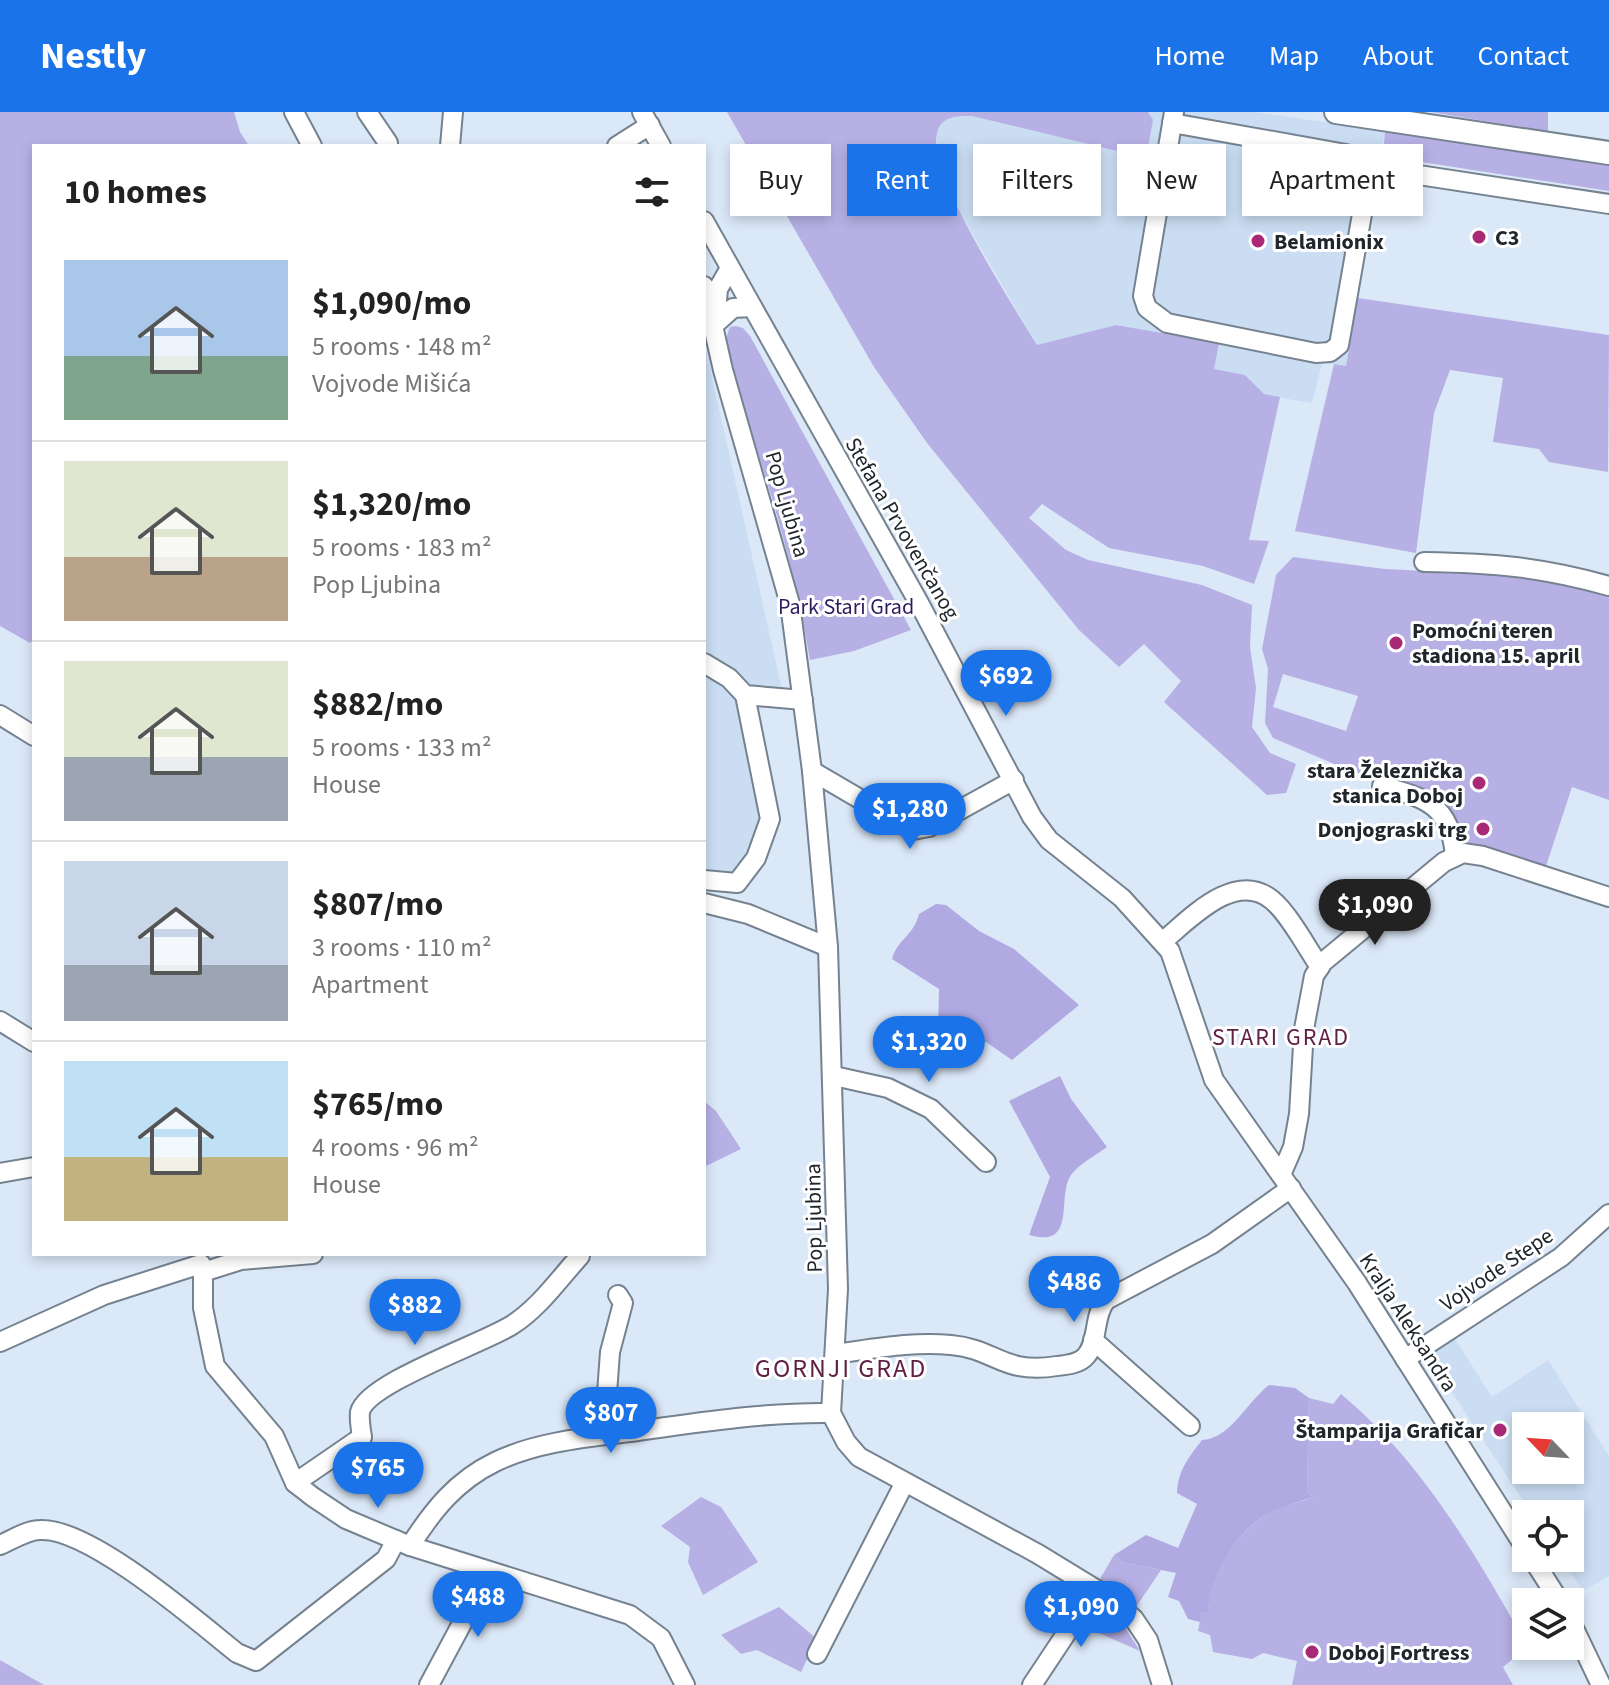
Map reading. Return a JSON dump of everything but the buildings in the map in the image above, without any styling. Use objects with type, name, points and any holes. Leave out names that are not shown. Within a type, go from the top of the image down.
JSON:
[{"type":"main road","points":[[1336,112],[1609,153]]},
{"type":"street","points":[[294,112],[311,144]]},
{"type":"street","points":[[367,112],[387,144]]},
{"type":"street","points":[[450,144],[453,112]]},
{"type":"street","points":[[619,144],[646,119],[660,144]]},
{"type":"street","points":[[1290,144],[1168,122],[1144,281],[1147,308],[1167,323],[1316,353],[1330,352],[1339,345],[1368,180],[1373,168],[1609,204]]},
{"type":"street","name":"Stefana Prvovenčanog","points":[[706,225],[919,603],[1032,817],[1049,840],[1122,898],[1163,941],[1185,987],[1214,1080],[1244,1126]]},
{"type":"street","points":[[715,324],[718,289],[730,268]]},
{"type":"street","points":[[706,293],[715,324]]},
{"type":"street","points":[[715,324],[733,308],[752,307]]},
{"type":"street","name":"Pop Ljubina","points":[[715,324],[723,370],[787,591],[812,771],[828,947],[834,1076],[838,1276],[831,1413]]},
{"type":"street","points":[[1424,562],[1500,563],[1546,568],[1609,586]]},
{"type":"street","points":[[706,664],[729,678],[745,695],[770,819],[756,858],[737,883],[706,880]]},
{"type":"street","points":[[745,695],[803,700]]},
{"type":"street","points":[[0,715],[32,735]]},
{"type":"street","points":[[812,771],[913,830],[929,827],[1014,780]]},
{"type":"street","points":[[1382,786],[1407,793],[1443,813],[1453,838],[1455,855]]},
{"type":"street","points":[[835,1354],[898,1346],[954,1345],[1012,1367],[1041,1369],[1081,1360],[1093,1340],[1098,1316],[1106,1300],[1212,1244],[1286,1181],[1293,1147],[1309,989],[1320,967],[1455,855],[1483,856],[1609,897]]},
{"type":"street","points":[[1163,941],[1227,893],[1254,893],[1273,900],[1320,967]]},
{"type":"street","points":[[706,904],[748,914],[828,947]]},
{"type":"street","points":[[0,1021],[32,1041]]},
{"type":"street","points":[[834,1076],[888,1088],[931,1109],[986,1162]]},
{"type":"street","name":"Kralja Aleksandra","points":[[1244,1126],[1286,1181],[1405,1359],[1512,1527]]},
{"type":"street","points":[[0,1173],[32,1167]]},
{"type":"street","name":"Vojvode Stepe","points":[[1405,1359],[1561,1257],[1609,1214]]},
{"type":"street","points":[[0,1342],[104,1295],[200,1263],[289,1256]]},
{"type":"street","points":[[295,1483],[362,1437],[360,1411],[368,1400],[417,1369],[512,1324],[530,1312],[580,1256]]},
{"type":"street","points":[[200,1263],[203,1308],[215,1366],[274,1436],[295,1483],[346,1519],[403,1543],[489,1573],[630,1615],[661,1638],[685,1685]]},
{"type":"street","points":[[604,1435],[610,1352],[623,1303],[618,1295]]},
{"type":"street","points":[[1093,1340],[1190,1426]]},
{"type":"street","points":[[0,1545],[37,1529],[69,1537],[137,1574],[237,1653],[256,1661],[386,1559],[460,1484],[496,1461],[547,1445],[604,1435],[798,1413],[831,1413],[846,1442],[859,1457],[1038,1554],[1134,1619],[1148,1640],[1162,1685]]},
{"type":"street","points":[[817,1654],[904,1484]]},
{"type":"street","points":[[429,1685],[489,1573]]},
{"type":"street","points":[[1032,1685],[1095,1590]]},
{"type":"street","points":[[1584,1649],[1601,1685]]},
{"type":"shaded area","points":[[1148,112],[1254,112],[1385,131],[1383,144],[1242,144],[1242,216],[1371,216],[1346,366],[1322,363],[1312,403],[1264,395],[1245,375],[1214,369],[1218,343],[1116,325],[1037,345],[957,204],[957,144],[937,144],[936,134],[944,121],[952,117],[972,116],[1088,144],[973,144],[973,216],[1101,216],[1101,147],[1117,151],[1117,216],[1226,216],[1226,144],[1149,144],[1153,120]]},
{"type":"shaded area","points":[[706,351],[785,703],[753,698],[776,823],[761,866],[706,882]]},
{"type":"shaded area","points":[[936,904],[946,905],[979,931],[1014,949],[1079,1005],[1012,1060],[986,1042],[945,1050],[938,1030],[939,989],[892,959],[919,914]]},
{"type":"shaded area","points":[[1060,1076],[1071,1099],[1107,1147],[1071,1175],[1063,1218],[1054,1235],[1029,1235],[1050,1177],[1009,1101]]},
{"type":"shaded area","points":[[1455,1339],[1492,1397],[1548,1360],[1581,1412],[1512,1412],[1512,1484],[1428,1356]]},
{"type":"shaded area","points":[[1269,1385],[1295,1388],[1309,1398],[1307,1491],[1313,1497],[1267,1514],[1245,1532],[1219,1571],[1208,1612],[1202,1612],[1200,1622],[1188,1619],[1179,1601],[1168,1597],[1176,1573],[1122,1562],[1114,1555],[1146,1535],[1178,1548],[1197,1504],[1177,1493],[1185,1464],[1202,1440],[1221,1434]]},
{"type":"shaded area","points":[[1584,1417],[1609,1456],[1609,1576],[1584,1590],[1570,1572],[1584,1572],[1584,1500],[1523,1500],[1512,1484],[1584,1484]]},
{"type":"green space","points":[[0,112],[234,112],[248,144],[32,144],[32,641],[30,643],[0,626]]},
{"type":"green space","points":[[727,112],[1148,112],[1153,120],[1149,144],[1117,144],[1117,151],[1101,147],[1101,144],[1088,144],[972,116],[951,118],[943,123],[937,133],[937,144],[847,144],[847,216],[957,216],[957,205],[992,272],[1037,345],[1116,325],[1219,343],[1214,369],[1245,375],[1264,394],[1280,397],[1249,540],[1269,541],[1254,584],[1203,566],[1109,548],[1042,504],[1029,518],[1066,550],[1088,560],[1202,585],[1252,605],[1250,647],[1256,688],[1252,727],[1270,753],[1296,764],[1286,793],[1267,795],[1164,702],[1181,681],[1144,644],[1119,667],[1079,630],[927,443],[874,367],[787,216],[831,216],[831,144],[745,144]]},
{"type":"green space","points":[[1431,112],[1548,112],[1548,132]]},
{"type":"green space","points":[[1385,131],[1609,164],[1609,191],[1423,162],[1423,144],[1384,144]]},
{"type":"green space","points":[[1358,298],[1609,335],[1608,472],[1549,462],[1539,449],[1493,442],[1503,378],[1450,370],[1434,413],[1416,553],[1295,531],[1334,364],[1346,366]]},
{"type":"green space","name":"Park Stari Grad","points":[[730,327],[743,328],[750,336],[911,630],[854,651],[810,660],[780,528],[729,362],[727,335]]},
{"type":"green space","points":[[1293,557],[1385,569],[1546,577],[1609,595],[1609,800],[1572,787],[1546,866],[1470,845],[1445,850],[1438,820],[1409,799],[1373,791],[1376,778],[1351,771],[1273,738],[1265,723],[1268,669],[1262,649],[1276,575]],"holes":[[[1283,674],[1358,696],[1346,731],[1273,707]]]},
{"type":"green space","points":[[706,1103],[716,1111],[741,1149],[706,1166]]},
{"type":"green space","points":[[1341,1394],[1398,1450],[1468,1545],[1512,1619],[1512,1660],[1503,1667],[1513,1685],[1292,1685],[1297,1661],[1263,1653],[1252,1659],[1213,1652],[1210,1635],[1198,1631],[1202,1611],[1208,1611],[1219,1571],[1244,1533],[1270,1512],[1313,1497],[1307,1491],[1309,1398],[1333,1404]]},
{"type":"green space","points":[[701,1497],[721,1507],[758,1562],[703,1595],[688,1562],[690,1547],[661,1526]]},
{"type":"green space","points":[[1114,1555],[1122,1562],[1161,1570],[1136,1607],[1100,1579]]},
{"type":"green space","points":[[779,1607],[817,1639],[801,1672],[757,1650],[741,1654],[721,1635]]},
{"type":"green space","points":[[1098,1608],[1117,1615],[1140,1651],[1080,1625]]},
{"type":"green space","points":[[0,1660],[44,1685],[0,1685]]},
{"type":"place","name":"C3","points":[[1479,237]]},
{"type":"place","name":"Belamionix","points":[[1258,241]]},
{"type":"place","name":"Pomoćni teren stadiona 15. april","points":[[1396,643]]},
{"type":"place","name":"stara Železnička stanica Doboj","points":[[1479,783]]},
{"type":"place","name":"Donjograski trg","points":[[1483,829]]},
{"type":"place","name":"Štamparija Grafičar","points":[[1500,1430]]},
{"type":"place","name":"Doboj Fortress","points":[[1312,1652]]},
{"type":"district","name":"STARI GRAD","points":[[1281,1037]]},
{"type":"district","name":"GORNJI GRAD","points":[[841,1368]]}]
